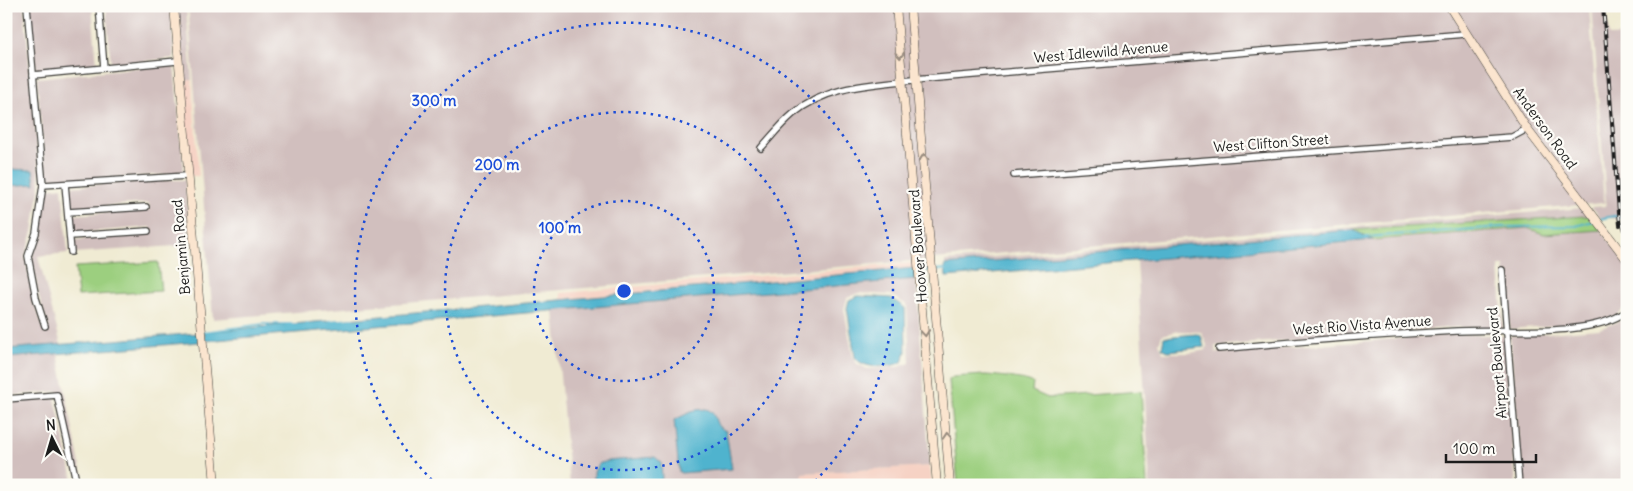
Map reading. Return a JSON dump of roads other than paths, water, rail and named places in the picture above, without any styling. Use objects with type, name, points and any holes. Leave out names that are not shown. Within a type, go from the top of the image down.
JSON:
[{"type":"main road","name":"Benjamin Road","points":[[174,6],[177,61],[215,485]]},
{"type":"main road","name":"Hoover Boulevard","points":[[896,6],[920,258],[937,485]]},
{"type":"main road","name":"Hoover Boulevard","points":[[910,6],[933,285],[943,376],[950,485]]},
{"type":"main road","name":"Anderson Road","points":[[1449,6],[1464,34],[1527,129],[1627,260]]},
{"type":"street","points":[[27,6],[43,185],[36,233],[28,256],[36,298],[45,326]]},
{"type":"street","points":[[99,6],[104,68]]},
{"type":"street","name":"West Idlewild Avenue","points":[[761,148],[794,114],[824,96],[846,87],[1464,34]]},
{"type":"street","points":[[33,75],[177,61]]},
{"type":"street","name":"West Clifton Street","points":[[1014,175],[1512,137],[1527,129]]},
{"type":"street","points":[[43,185],[187,176]]},
{"type":"street","points":[[65,184],[71,252]]},
{"type":"street","points":[[68,212],[146,206]]},
{"type":"street","points":[[70,236],[148,231]]},
{"type":"street","name":"Airport Boulevard","points":[[1502,270],[1520,485]]},
{"type":"street","name":"West Rio Vista Avenue","points":[[1219,349],[1460,331],[1507,332],[1598,326],[1618,318],[1627,311]]},
{"type":"street","points":[[6,399],[57,395],[77,485]]},
{"type":"water","points":[[6,169],[33,170],[35,184],[6,186]]},
{"type":"water","points":[[1353,230],[1373,240],[946,277],[945,265]]},
{"type":"water","points":[[915,268],[916,279],[205,341],[204,332]]},
{"type":"water","points":[[858,296],[891,298],[905,308],[906,352],[902,362],[890,366],[877,367],[864,364],[855,357],[847,308],[849,300]]},
{"type":"water","points":[[198,333],[199,342],[6,358],[6,349]]},
{"type":"water","points":[[1197,334],[1201,336],[1204,347],[1168,351],[1162,348],[1164,337]]},
{"type":"water","points":[[706,409],[713,414],[719,427],[726,431],[732,469],[681,473],[679,472],[674,420],[695,410]]},
{"type":"water","points":[[655,457],[661,462],[662,479],[659,485],[642,485],[639,479],[634,478],[600,481],[594,479],[594,472],[598,464],[608,461]]},
{"type":"waterway","points":[[1599,219],[1614,216],[1627,218]]},
{"type":"waterway","points":[[1366,237],[1501,227],[1576,226],[1593,221]]},
{"type":"waterway","points":[[935,270],[948,269]]},
{"type":"waterway","points":[[920,271],[930,270]]},
{"type":"waterway","points":[[330,321],[353,319]]},
{"type":"waterway","points":[[203,332],[264,324],[293,324]]},
{"type":"railway","points":[[1603,6],[1620,225]]},
{"type":"railway","points":[[1623,224],[1627,237]]}]
